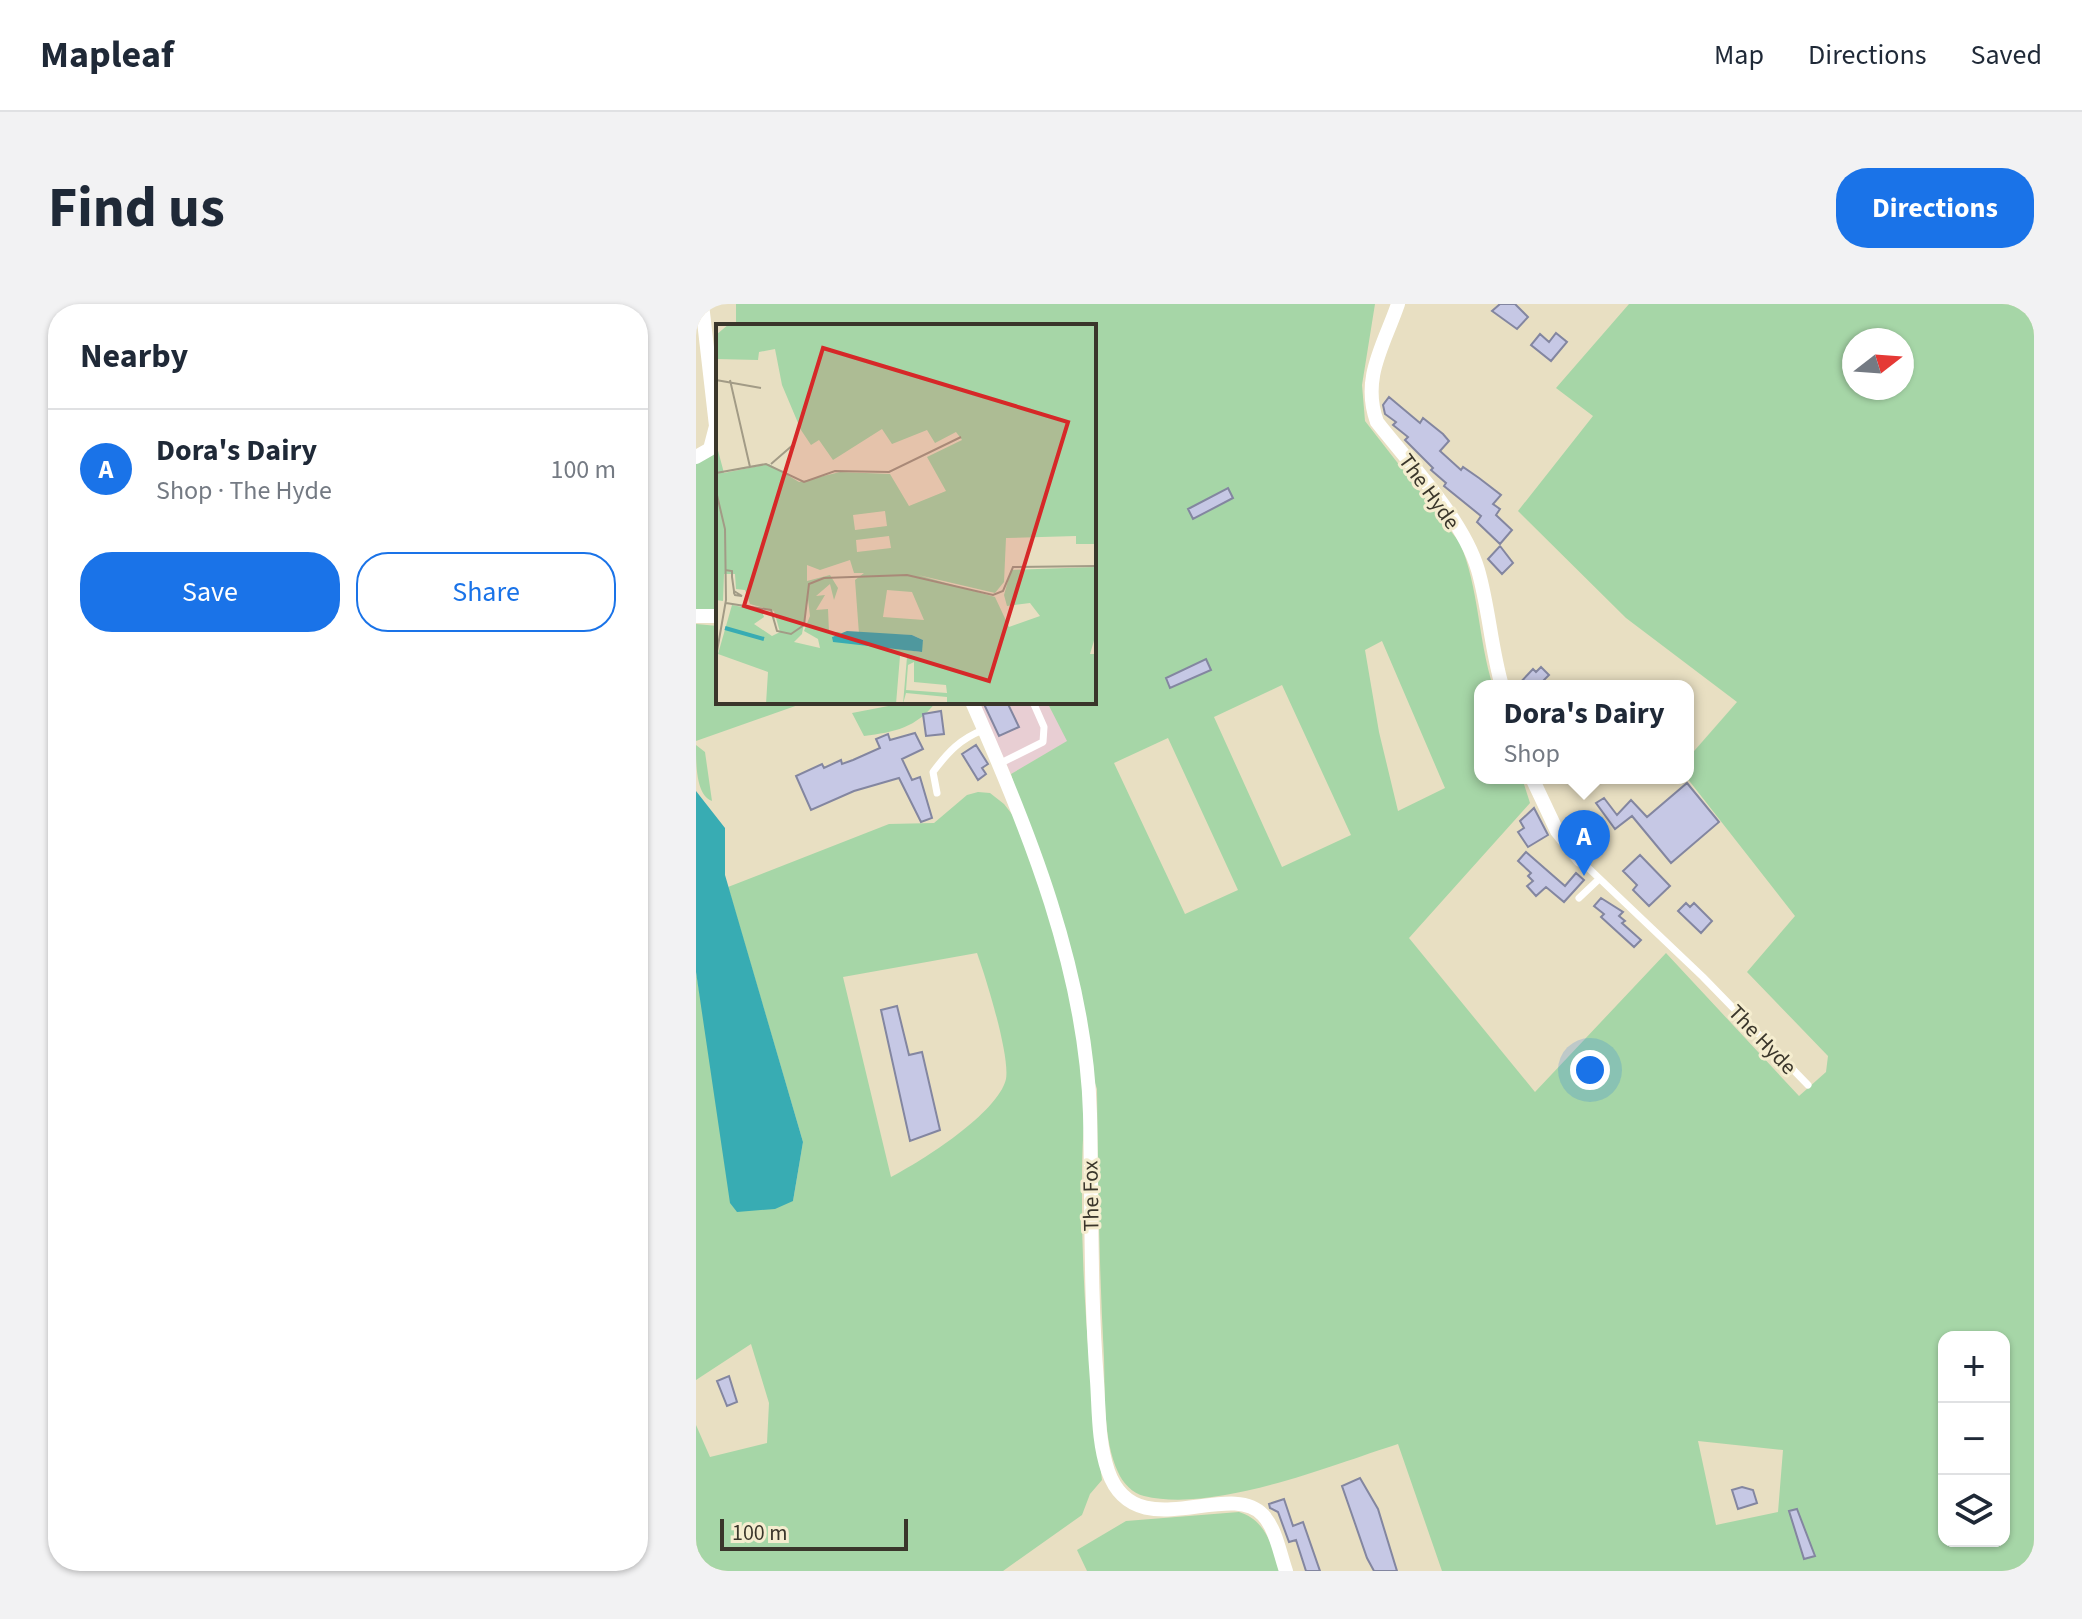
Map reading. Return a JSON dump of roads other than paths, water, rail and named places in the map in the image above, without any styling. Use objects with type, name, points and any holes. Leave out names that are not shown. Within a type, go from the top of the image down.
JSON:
[{"type":"street","points":[[696,457],[712,445],[716,426],[702,304]]},
{"type":"street","name":"The Hyde","points":[[1398,304],[1371,377],[1371,406],[1377,422],[1466,541],[1478,571],[1489,640],[1500,680]]},
{"type":"street","name":"The Fox","points":[[973,704],[1058,934],[1087,1065],[1093,1319],[1101,1434],[1107,1469],[1119,1491],[1142,1507],[1241,1505],[1257,1510],[1268,1522],[1286,1571]]},
{"type":"street","name":"The Hyde","points":[[1535,784],[1557,831],[1580,860]]},
{"type":"lane","points":[[997,765],[1044,740],[1044,727],[1034,704]]},
{"type":"lane","points":[[937,793],[933,772],[948,751],[966,737],[983,730]]},
{"type":"lane","name":"The Hyde","points":[[1580,860],[1703,977],[1808,1085]]},
{"type":"lane","points":[[1579,898],[1598,880]]},
{"type":"water","points":[[696,791],[725,828],[725,875],[803,1142],[793,1201],[775,1209],[737,1212],[730,1203],[696,972]]},
{"type":"place","name":"Dora's Dairy","points":[[1584,876]]}]
